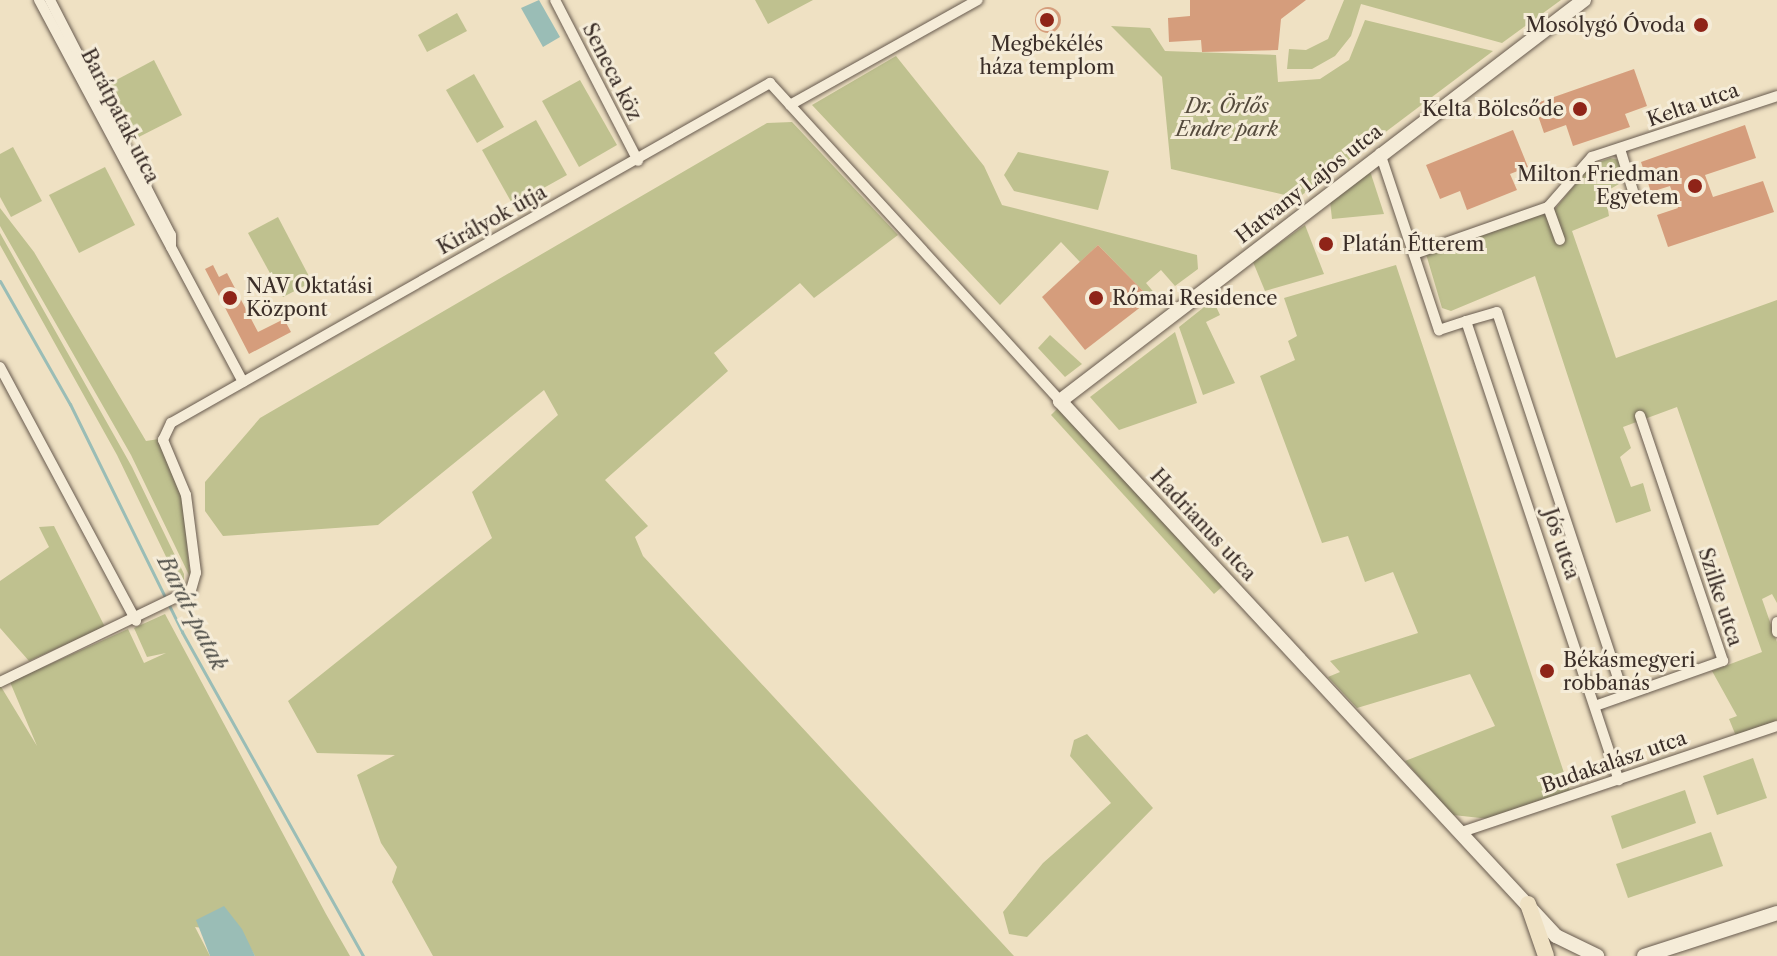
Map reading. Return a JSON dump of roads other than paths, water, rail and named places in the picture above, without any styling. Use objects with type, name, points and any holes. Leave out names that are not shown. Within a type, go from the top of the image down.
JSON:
[{"type":"main road","points":[[1528,904],[1546,956]]},
{"type":"street","name":"Barátpatak utca","points":[[39,0],[243,382]]},
{"type":"street","name":"Barátpatak utca","points":[[50,0],[171,235],[171,247]]},
{"type":"street","name":"Seneca köz","points":[[555,0],[638,161]]},
{"type":"street","points":[[790,105],[978,0]]},
{"type":"street","name":"Hatvany Lajos utca","points":[[1060,401],[1380,153],[1584,0]]},
{"type":"street","name":"Királyok útja","points":[[139,620],[188,593],[196,573],[186,495],[165,449],[165,429],[770,83],[790,105]]},
{"type":"street","name":"Kelta utca","points":[[1414,254],[1548,207],[1592,157],[1777,96]]},
{"type":"street","name":"Hadrianus utca","points":[[790,105],[1556,936],[1597,956]]},
{"type":"street","points":[[1620,149],[1633,191]]},
{"type":"street","name":"Jós utca","points":[[1380,153],[1439,330],[1497,312],[1624,696]]},
{"type":"street","points":[[1548,207],[1560,240]]},
{"type":"street","name":"Jós utca","points":[[1466,321],[1619,780]]},
{"type":"street","points":[[0,367],[139,620],[0,682]]},
{"type":"street","name":"Szilke utca","points":[[1595,706],[1723,661],[1640,416]]},
{"type":"street","points":[[1777,622],[1777,632]]},
{"type":"street","name":"Budakalász utca","points":[[1462,832],[1777,726]]},
{"type":"street","points":[[1644,956],[1777,913]]},
{"type":"water","points":[[539,0],[560,37],[543,47],[521,8]]},
{"type":"water","points":[[224,906],[242,929],[255,956],[210,956],[196,920]]},
{"type":"waterway","name":"Barát-patak","points":[[0,281],[70,404],[182,632],[363,956]]},
{"type":"place","name":"Megbékélés háza templom","points":[[1047,20]]},
{"type":"place","name":"Mosolygó Óvoda","points":[[1701,25]]},
{"type":"place","name":"Kelta Bölcsőde","points":[[1580,109]]},
{"type":"place","name":"Milton Friedman Egyetem","points":[[1695,186]]},
{"type":"place","name":"Platán Étterem","points":[[1326,244]]},
{"type":"place","name":"NAV Oktatási Központ","points":[[230,298]]},
{"type":"place","name":"Római Residence","points":[[1096,298]]},
{"type":"place","name":"Békásmegyeri robbanás","points":[[1547,671]]},
{"type":"park label","name":"Dr. Örlős Endre park","points":[[1227,118]]}]
